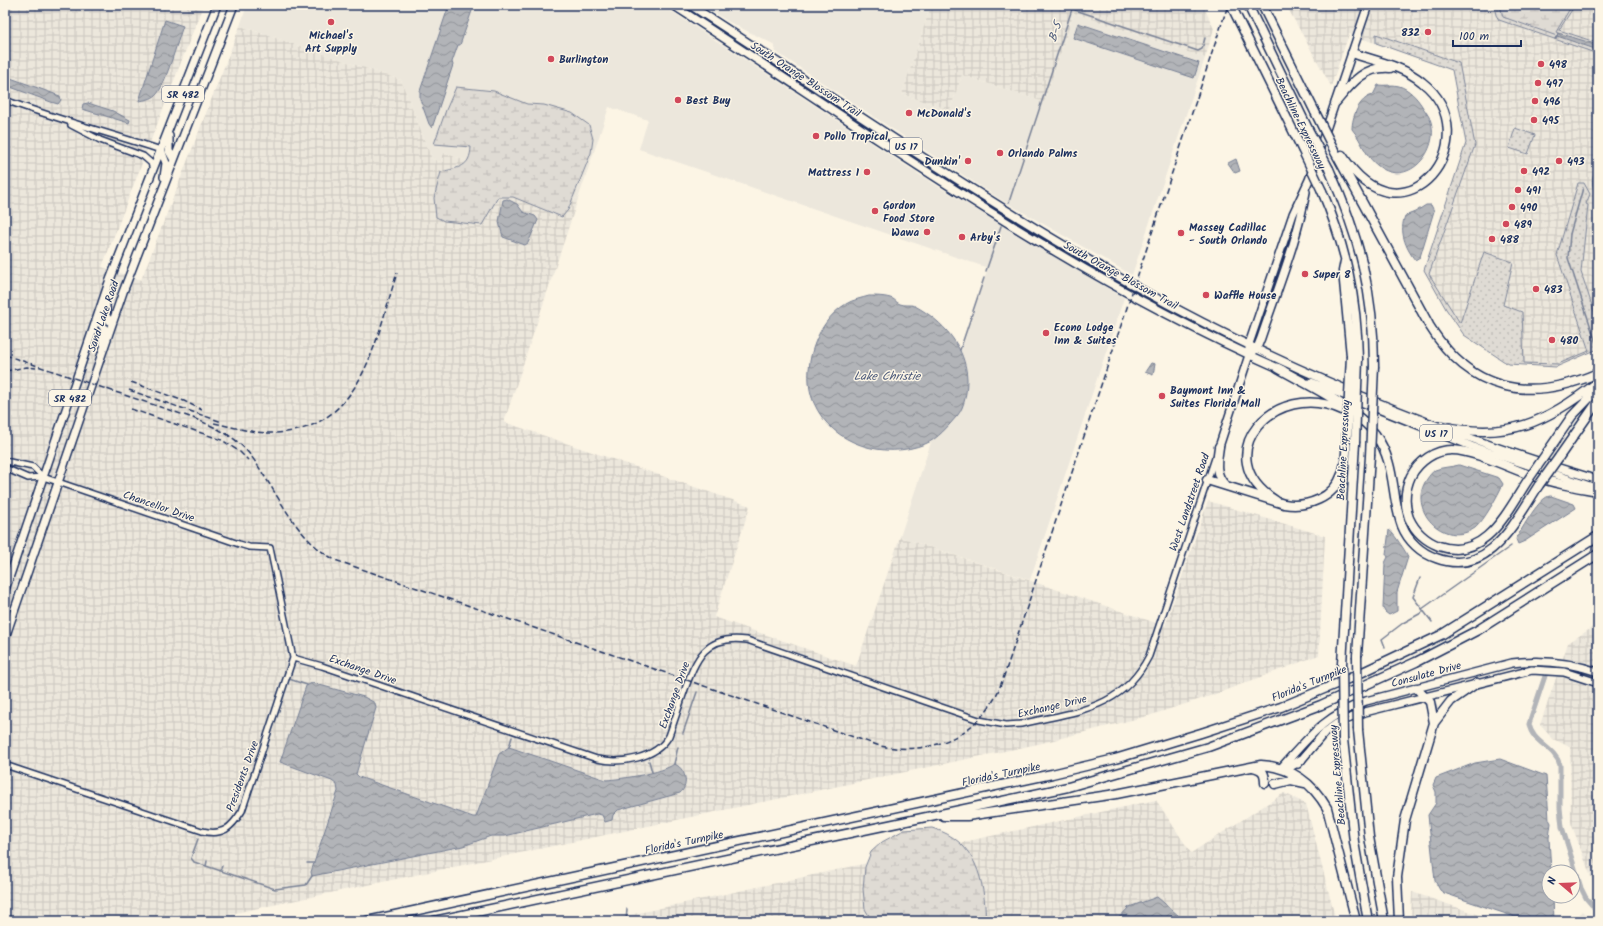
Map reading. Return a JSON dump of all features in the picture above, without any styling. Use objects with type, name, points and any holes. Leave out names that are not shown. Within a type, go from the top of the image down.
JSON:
[{"type":"highway","name":"Beachline Expressway","points":[[1231,5],[1322,191],[1334,220],[1346,258],[1356,305],[1354,358],[1355,443],[1342,664],[1343,739],[1354,842],[1368,921]]},
{"type":"highway","name":"Beachline Expressway","points":[[1248,5],[1329,169],[1349,216],[1366,271],[1374,328],[1374,366],[1370,456],[1357,656],[1358,730],[1368,837],[1384,921]]},
{"type":"highway","points":[[1262,5],[1315,112],[1429,325],[1443,345],[1464,365],[1494,382],[1527,390],[1559,387],[1598,373]]},
{"type":"highway","points":[[1336,149],[1358,176],[1368,184],[1379,190],[1405,192],[1420,186],[1432,176],[1441,162],[1446,146],[1447,132],[1445,118],[1441,105],[1431,90],[1421,81],[1405,71],[1352,53]]},
{"type":"highway","points":[[1336,102],[1353,82],[1370,70],[1383,68],[1405,71]]},
{"type":"highway","points":[[1207,480],[1288,504],[1304,504],[1315,501],[1329,493],[1342,475],[1354,358]]},
{"type":"highway","points":[[1278,368],[1349,410],[1365,423],[1385,451],[1390,465],[1393,483]]},
{"type":"highway","points":[[1442,426],[1459,430],[1489,432],[1522,426],[1562,409],[1598,382]]},
{"type":"highway","points":[[1598,389],[1572,416],[1548,451],[1528,480],[1492,532],[1483,540],[1468,547],[1449,548],[1430,542],[1415,528],[1407,512],[1406,490],[1414,472],[1431,456],[1449,450],[1467,452],[1557,483],[1598,490]]},
{"type":"highway","points":[[1276,501],[1264,492],[1252,477],[1248,464],[1248,447],[1254,432],[1262,421],[1280,409],[1310,403],[1331,406],[1342,410],[1357,420],[1379,446],[1388,464],[1402,524],[1412,541],[1431,556],[1455,562],[1479,557],[1496,547],[1506,534],[1598,401]]},
{"type":"highway","points":[[1219,447],[1216,465],[1218,475],[1226,486]]},
{"type":"highway","name":"Florida's Turnpike","points":[[368,921],[1046,776],[1175,742],[1281,707],[1441,635],[1598,536]]},
{"type":"highway","points":[[434,921],[1068,787],[1122,773],[1208,747],[1286,719],[1353,691],[1447,646],[1511,610],[1598,554]]},
{"type":"highway","points":[[1399,921],[1397,877],[1405,820],[1434,723],[1451,701],[1477,683]]},
{"type":"highway","points":[[1416,688],[1426,697],[1432,708],[1434,723]]},
{"type":"highway","points":[[929,816],[967,816],[1116,794],[1261,765],[1281,768],[1296,768],[1320,796],[1327,808],[1356,921]]},
{"type":"highway","points":[[1250,767],[1260,769],[1264,772],[1265,783]]},
{"type":"highway","points":[[1275,784],[1294,780],[1312,787]]},
{"type":"main road","name":"Sand Lake Road","points":[[5,590],[108,285],[217,5]]},
{"type":"main road","name":"Sand Lake Road","points":[[5,638],[112,324],[160,195],[234,5]]},
{"type":"main road","name":"South Orange Blossom Trail","points":[[673,5],[980,206],[1076,264],[1172,316],[1249,355],[1388,414],[1471,446],[1598,490]]},
{"type":"main road","name":"South Orange Blossom Trail","points":[[690,5],[993,202],[1134,286],[1257,348],[1322,378],[1501,449],[1598,480]]},
{"type":"main road","name":"West Landstreet Road","points":[[1219,447],[1249,355],[1249,344],[1294,214],[1309,180],[1368,5]]},
{"type":"main road","points":[[170,125],[169,151],[174,160]]},
{"type":"main road","points":[[160,195],[166,171],[164,157],[161,150]]},
{"type":"main road","name":"West Landstreet Road","points":[[1257,348],[1303,211],[1309,180]]},
{"type":"main road","points":[[1076,264],[1090,268],[1096,268],[1099,266]]},
{"type":"main road","points":[[108,285],[105,310],[106,316],[112,324]]},
{"type":"main road","points":[[97,319],[104,328],[100,358]]},
{"type":"main road","points":[[1249,355],[1257,348]]},
{"type":"main road","name":"Consulate Drive","points":[[1281,768],[1309,735],[1328,720],[1347,708],[1366,701],[1512,663],[1531,660],[1567,663],[1598,672]]},
{"type":"main road","name":"Consulate Drive","points":[[1296,768],[1325,732],[1336,724],[1365,712],[1532,670],[1564,672],[1598,683]]},
{"type":"main road","points":[[1296,768],[1297,755],[1328,720]]},
{"type":"street","points":[[5,100],[63,121],[102,131],[161,150]]},
{"type":"street","points":[[63,121],[100,140],[143,156],[151,163],[153,170]]},
{"type":"street","name":"West Landstreet Road","points":[[1149,656],[1219,447]]},
{"type":"street","name":"Chancellor Drive","points":[[5,461],[33,467],[43,477]]},
{"type":"street","name":"Chancellor Drive","points":[[5,468],[28,478],[43,477],[239,544],[250,547],[270,548],[293,658]]},
{"type":"street","name":"Exchange Drive","points":[[293,658],[322,666],[597,759],[610,762],[648,754],[664,745],[669,736],[693,667],[709,646],[721,641],[735,639],[747,640],[980,720],[1006,725],[1021,724],[1108,701],[1133,682],[1149,656]]},
{"type":"street","name":"Presidents Drive","points":[[5,765],[202,831],[213,834],[225,830],[234,823],[242,811],[293,658]]},
{"type":"shaded area","points":[[5,5],[193,5],[202,8],[102,267],[141,280],[240,26],[401,80],[432,159],[441,162],[444,153],[578,199],[504,422],[750,506],[714,617],[856,666],[900,537],[1165,626],[1208,501],[1325,536],[1319,655],[1213,695],[1151,715],[1038,744],[197,921],[5,921]]},
{"type":"shaded area","points":[[247,5],[662,5],[923,177],[1017,235],[1124,298],[1030,580],[900,537],[988,268],[639,149],[648,120],[609,107],[578,199],[444,153],[441,162],[432,159],[401,80],[240,26]]},
{"type":"shaded area","points":[[702,5],[931,5],[902,94],[950,110],[962,75],[1044,102],[1074,13],[1205,58],[1132,275],[1000,199],[776,52],[773,44],[727,21]]},
{"type":"shaded area","points":[[931,5],[1203,5],[1214,29],[1205,58],[1074,13],[1044,102],[962,75],[950,110],[902,94]]},
{"type":"shaded area","points":[[1286,5],[1598,5],[1598,349],[1556,367],[1508,364],[1464,335],[1446,309],[1424,270],[1466,143],[1452,70],[1349,34],[1331,86]]},
{"type":"shaded area","points":[[1598,624],[1598,896],[1571,823],[1570,747],[1553,739],[1540,725],[1568,643]]},
{"type":"shaded area","points":[[1284,793],[1306,804],[1336,921],[602,921],[1156,800],[1191,853]]},
{"type":"shaded area","points":[[1412,892],[1497,921],[1411,921]]},
{"type":"shaded area","points":[[1583,911],[1593,921],[1574,921]]},
{"type":"green space","points":[[1494,5],[1575,5],[1559,30],[1598,43],[1598,54],[1499,20],[1496,15]]},
{"type":"green space","points":[[1500,5],[1572,5],[1556,32],[1558,33],[1557,36],[1503,17]]},
{"type":"green space","points":[[1376,34],[1459,63],[1475,145],[1429,274],[1460,323],[1484,252],[1513,262],[1503,305],[1522,312],[1524,363],[1558,364],[1589,351],[1557,255],[1578,183],[1584,183],[1590,194],[1586,204],[1588,205],[1581,272],[1598,324],[1598,349],[1556,367],[1508,364],[1464,335],[1446,309],[1424,270],[1466,143],[1452,70],[1376,43]]},
{"type":"green space","points":[[456,87],[494,91],[527,104],[544,105],[572,113],[589,125],[593,139],[591,153],[568,210],[562,217],[513,197],[498,197],[482,225],[444,221],[436,217],[434,198],[441,172],[462,166],[466,163],[470,154],[471,147],[434,144]]},
{"type":"green space","points":[[1515,128],[1535,135],[1528,154],[1509,148]]},
{"type":"green space","points":[[1598,163],[1598,194],[1593,187],[1593,179]]},
{"type":"green space","points":[[932,828],[947,834],[959,842],[968,852],[975,864],[983,891],[986,921],[872,921],[865,909],[863,889],[865,867],[871,852],[882,842],[904,830]]},
{"type":"water","points":[[449,5],[474,5],[460,45],[458,45],[452,62],[453,65],[432,128],[429,124],[420,99],[420,91]]},
{"type":"water","points":[[165,20],[183,26],[160,90],[156,95],[139,101]]},
{"type":"water","points":[[1078,23],[1199,63],[1194,78],[1073,38]]},
{"type":"water","points":[[1558,33],[1598,45],[1598,50],[1557,36]]},
{"type":"water","points":[[5,76],[60,96],[61,100],[58,104],[5,85]]},
{"type":"water","points":[[1378,85],[1397,85],[1403,87],[1418,100],[1429,116],[1432,133],[1431,144],[1420,162],[1412,169],[1402,172],[1392,172],[1381,168],[1371,160],[1352,129],[1353,119],[1357,109],[1364,100],[1373,95]]},
{"type":"water","points":[[88,103],[113,111],[130,120],[129,123],[82,109],[83,104]]},
{"type":"water","points":[[1236,159],[1240,171],[1235,173],[1228,163]]},
{"type":"water","points":[[507,199],[517,204],[523,212],[535,216],[538,220],[528,243],[525,245],[503,237],[499,222],[503,200]]},
{"type":"water","points":[[1426,205],[1431,205],[1434,211],[1420,257],[1415,260],[1408,250],[1404,239],[1403,222],[1405,216]]},
{"type":"water","name":"Lake Christie","points":[[869,296],[881,296],[894,299],[900,304],[913,305],[925,312],[935,319],[951,336],[962,356],[966,367],[967,379],[966,393],[962,408],[957,416],[942,432],[930,442],[925,444],[909,449],[893,450],[877,449],[861,445],[846,439],[833,429],[822,417],[814,403],[810,390],[810,362],[813,348],[819,335],[835,312],[848,303]]},
{"type":"water","points":[[1151,363],[1155,364],[1153,375],[1145,372]]},
{"type":"water","points":[[1459,465],[1499,478],[1503,484],[1479,525],[1463,533],[1451,533],[1441,530],[1432,523],[1425,513],[1421,502],[1422,491],[1427,479],[1435,470]]},
{"type":"water","points":[[1551,496],[1574,504],[1576,508],[1518,544],[1516,539],[1532,513],[1542,501]]},
{"type":"water","points":[[1389,530],[1399,542],[1408,557],[1397,592],[1397,611],[1389,615],[1383,608],[1385,563],[1388,557],[1386,554]]},
{"type":"water","points":[[312,683],[364,697],[375,703],[376,708],[356,774],[359,777],[473,817],[476,817],[499,754],[509,747],[606,780],[652,773],[674,764],[683,772],[685,777],[685,786],[680,793],[618,810],[613,815],[612,820],[605,822],[602,815],[597,814],[505,836],[491,836],[463,846],[312,876],[311,872],[338,791],[337,785],[332,781],[280,762],[306,686]]},
{"type":"water","points":[[1500,759],[1546,776],[1549,819],[1551,823],[1549,838],[1551,864],[1541,864],[1541,904],[1553,904],[1554,921],[1527,921],[1444,893],[1440,890],[1435,881],[1428,815],[1436,803],[1436,792],[1433,785],[1436,778],[1475,763]]},
{"type":"water","points":[[1157,897],[1179,916],[1180,921],[1116,921],[1129,907]]},
{"type":"waterway","name":"B-5","points":[[1009,202],[1072,9],[1198,51],[1202,49],[1205,38]]},
{"type":"waterway","points":[[1583,188],[1570,234],[1568,258],[1598,349]]},
{"type":"waterway","name":"B-5","points":[[998,235],[1001,226]]},
{"type":"waterway","name":"B-5","points":[[986,271],[996,242]]},
{"type":"waterway","name":"B-5","points":[[960,350],[984,278]]},
{"type":"waterway","points":[[1422,609],[1511,546]]},
{"type":"waterway","points":[[1420,578],[1413,597],[1432,622]]},
{"type":"waterway","points":[[1385,647],[1382,639],[1403,623],[1423,612]]},
{"type":"waterway","points":[[1545,676],[1529,724],[1534,736],[1553,754],[1560,765],[1560,808],[1562,827],[1581,888],[1586,898],[1598,912]]},
{"type":"waterway","points":[[289,679],[307,685]]},
{"type":"waterway","points":[[683,733],[697,692]]},
{"type":"waterway","points":[[509,747],[512,737]]},
{"type":"waterway","points":[[674,764],[678,747]]},
{"type":"waterway","points":[[649,761],[652,772]]},
{"type":"waterway","points":[[198,839],[191,858],[194,862],[275,889],[306,885],[312,876]]},
{"type":"waterway","points":[[206,866],[207,861]]},
{"type":"waterway","points":[[307,863],[314,863]]},
{"type":"waterway","points":[[220,871],[222,866]]},
{"type":"waterway","points":[[626,921],[627,909]]},
{"type":"railway","points":[[5,355],[193,418],[212,426],[236,440],[258,466],[302,533],[322,552],[335,560],[880,746],[911,748],[926,747],[940,743],[954,737],[979,719],[991,704],[1001,684],[1228,5]]},
{"type":"railway","points":[[214,423],[250,431],[271,433],[302,429],[326,418],[345,400],[360,378],[381,327],[397,273]]},
{"type":"railway","points":[[5,371],[27,367],[36,368]]},
{"type":"railway","points":[[131,382],[184,401],[202,410]]},
{"type":"railway","points":[[129,390],[222,422]]},
{"type":"railway","points":[[131,409],[222,440],[240,452],[248,460]]},
{"type":"place","name":"Michael's Art Supply","points":[[331,22]]},
{"type":"place","name":"832","points":[[1428,32]]},
{"type":"place","name":"Burlington","points":[[551,59]]},
{"type":"place","name":"498","points":[[1541,64]]},
{"type":"place","name":"497","points":[[1538,83]]},
{"type":"place","name":"Best Buy","points":[[678,100]]},
{"type":"place","name":"496","points":[[1535,101]]},
{"type":"place","name":"McDonald's","points":[[909,113]]},
{"type":"place","name":"495","points":[[1534,120]]},
{"type":"place","name":"Pollo Tropical","points":[[816,136]]},
{"type":"place","name":"Orlando Palms","points":[[1000,153]]},
{"type":"place","name":"Dunkin'","points":[[968,161]]},
{"type":"place","name":"493","points":[[1559,161]]},
{"type":"place","name":"492","points":[[1524,171]]},
{"type":"place","name":"Mattress 1","points":[[867,172]]},
{"type":"place","name":"491","points":[[1518,190]]},
{"type":"place","name":"490","points":[[1512,207]]},
{"type":"place","name":"Gordon Food Store","points":[[875,211]]},
{"type":"place","name":"489","points":[[1506,224]]},
{"type":"place","name":"Wawa","points":[[927,232]]},
{"type":"place","name":"Massey Cadillac - South Orlando","points":[[1181,233]]},
{"type":"place","name":"Arby's","points":[[962,237]]},
{"type":"place","name":"488","points":[[1492,239]]},
{"type":"place","name":"Super 8","points":[[1305,274]]},
{"type":"place","name":"483","points":[[1536,289]]},
{"type":"place","name":"Waffle House","points":[[1206,295]]},
{"type":"place","name":"Econo Lodge Inn & Suites","points":[[1046,333]]},
{"type":"place","name":"480","points":[[1552,340]]},
{"type":"place","name":"Baymont Inn & Suites Florida Mall","points":[[1162,396]]}]
